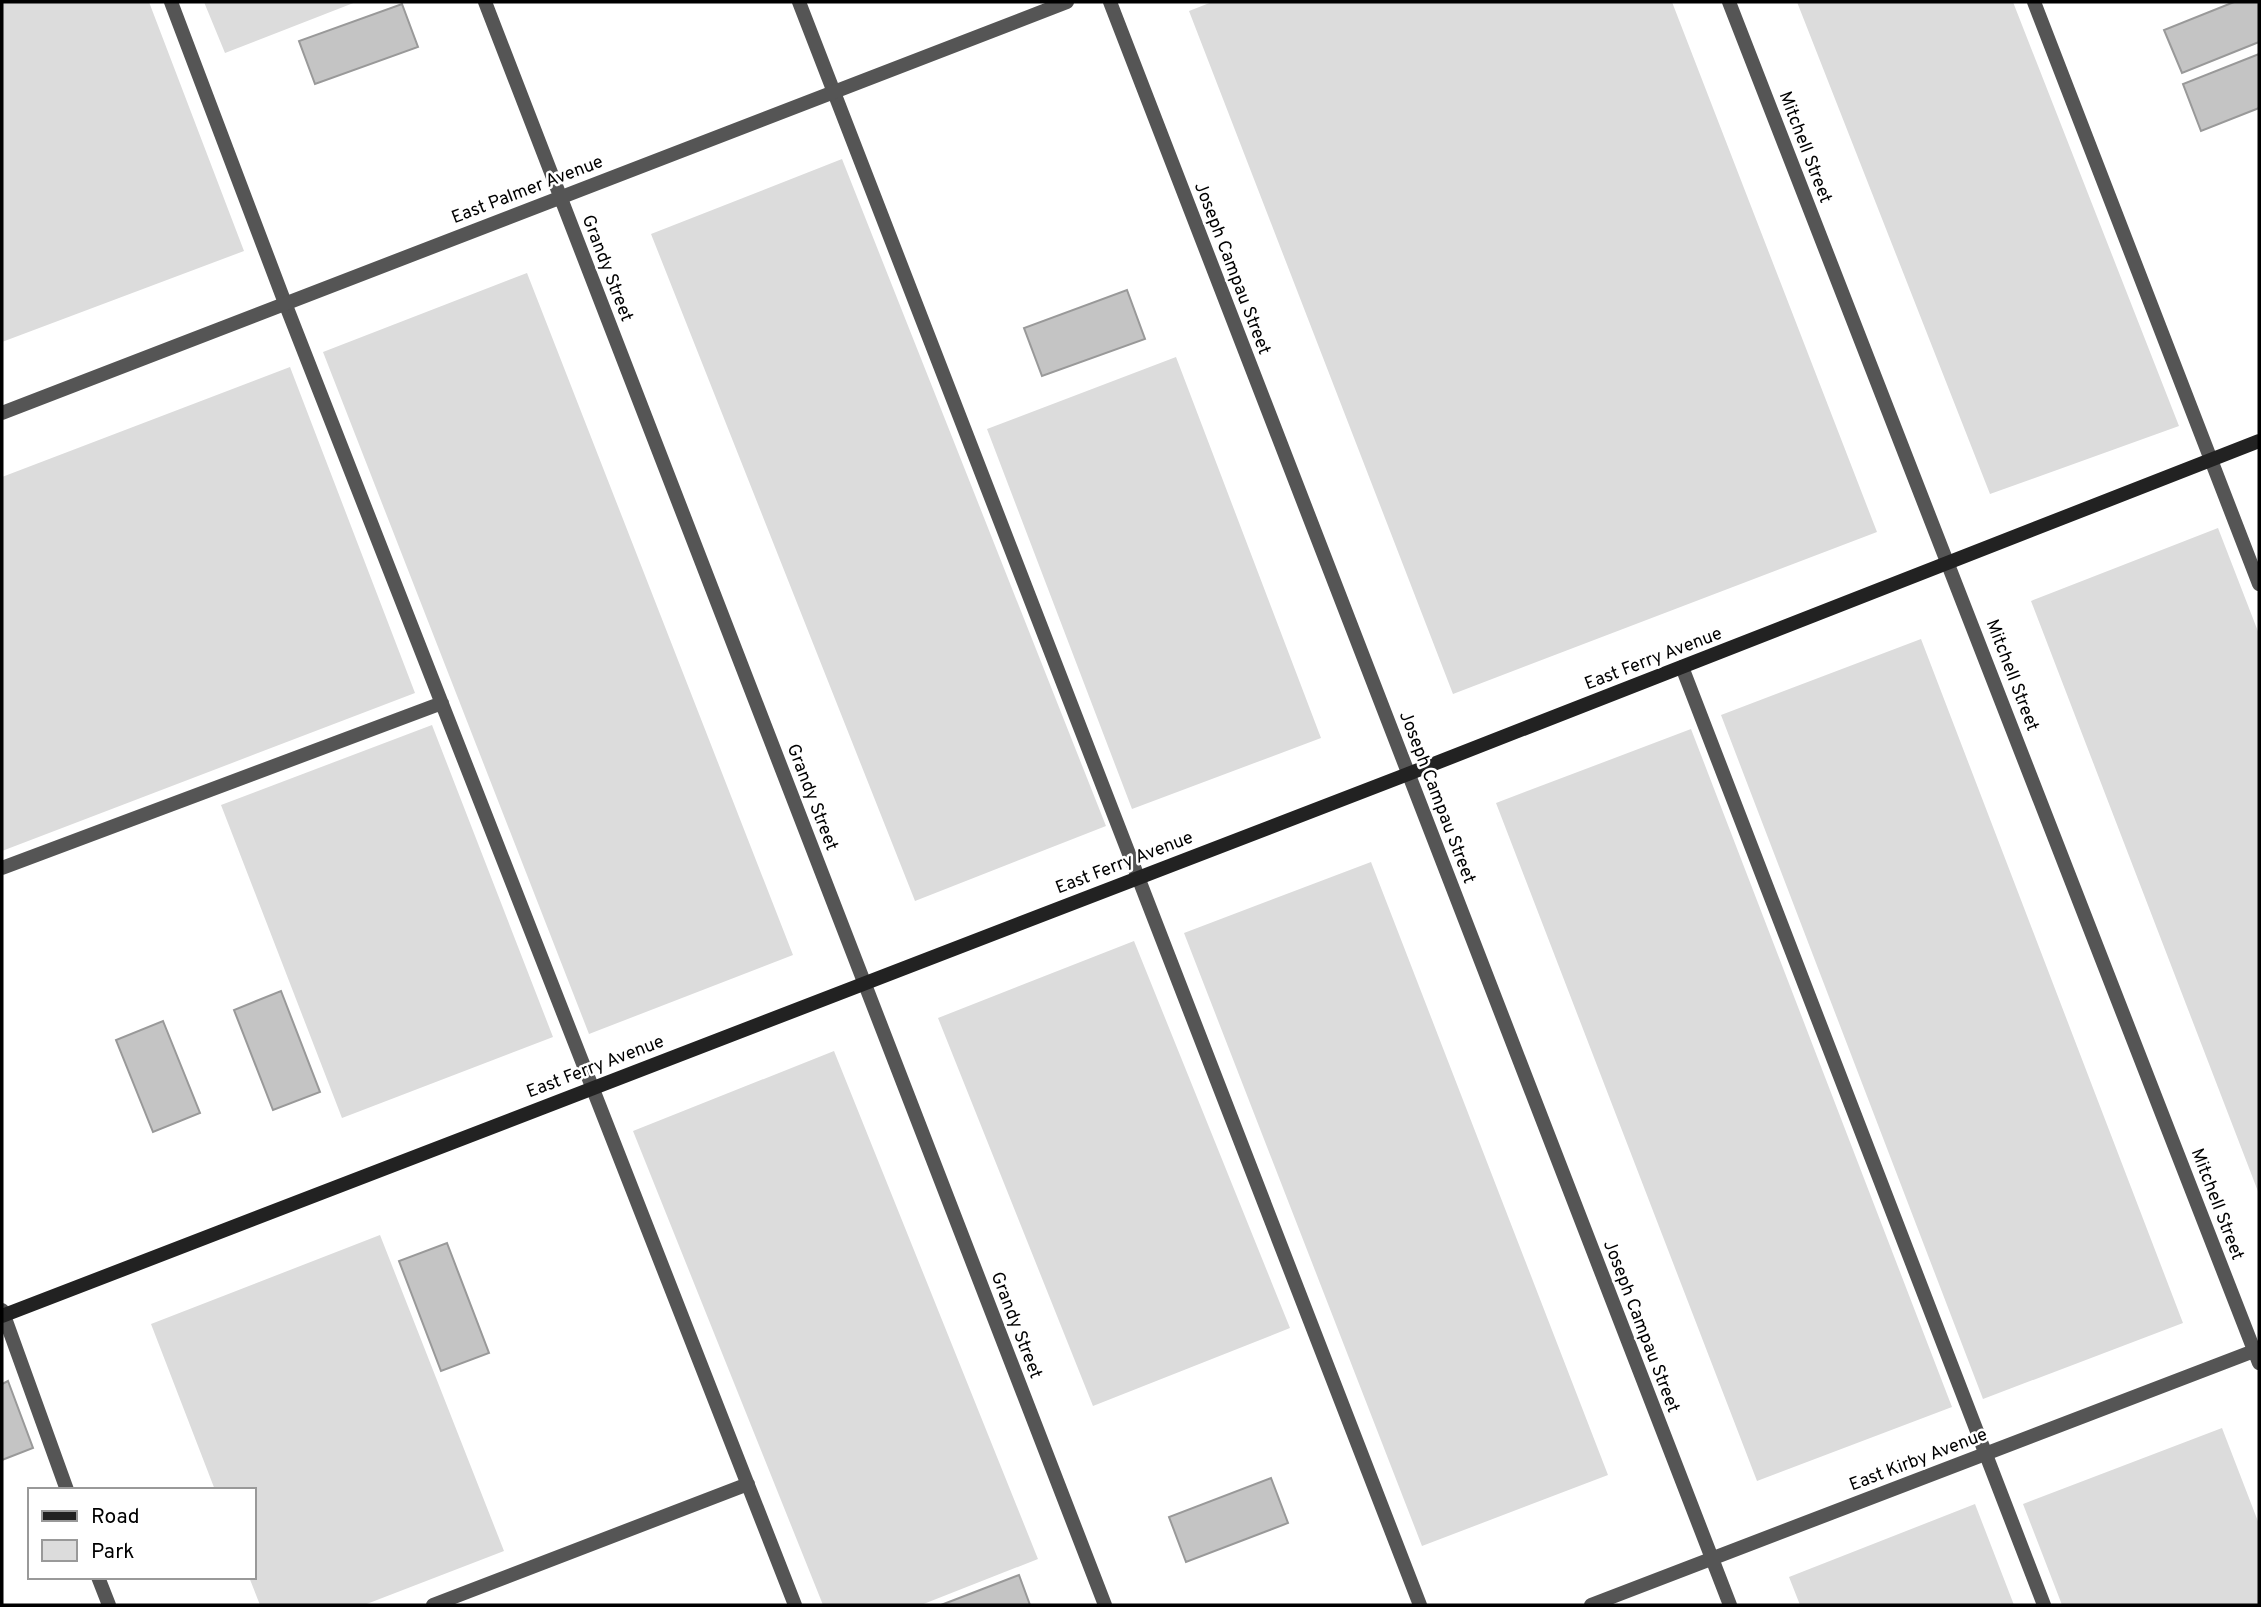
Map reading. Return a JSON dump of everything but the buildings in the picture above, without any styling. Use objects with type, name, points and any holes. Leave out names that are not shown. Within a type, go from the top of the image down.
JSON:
[{"type":"street","points":[[171,2],[285,303],[795,1605]]},
{"type":"street","name":"Grandy Street","points":[[485,2],[1105,1605]]},
{"type":"street","points":[[799,2],[1420,1605]]},
{"type":"street","name":"East Palmer Avenue","points":[[2,413],[1067,2]]},
{"type":"street","name":"Joseph Campau Street","points":[[1110,2],[1730,1605]]},
{"type":"street","name":"Mitchell Street","points":[[1729,2],[2258,1354]]},
{"type":"street","points":[[2034,2],[2259,584]]},
{"type":"street","name":"East Ferry Avenue","points":[[3,1314],[1408,774],[2259,441]]},
{"type":"street","points":[[1682,667],[2044,1605]]},
{"type":"street","points":[[2,868],[442,703]]},
{"type":"street","points":[[3,1314],[66,1488]]},
{"type":"street","name":"East Kirby Avenue","points":[[1591,1605],[1986,1454],[2258,1354]]},
{"type":"street","points":[[433,1605],[748,1484]]},
{"type":"street","points":[[100,1579],[108,1605]]},
{"type":"green space","points":[[2,2],[149,2],[244,251],[2,342]]},
{"type":"green space","points":[[204,2],[356,2],[225,53]]},
{"type":"green space","points":[[1212,2],[1672,2],[1877,532],[1453,694],[1189,11]]},
{"type":"green space","points":[[1797,2],[2013,2],[2179,426],[1990,494]]},
{"type":"green space","points":[[842,159],[1106,826],[915,901],[651,234]]},
{"type":"green space","points":[[527,273],[793,955],[589,1034],[323,352]]},
{"type":"green space","points":[[1176,357],[1321,738],[1132,809],[987,429]]},
{"type":"green space","points":[[290,367],[415,693],[2,851],[2,477]]},
{"type":"green space","points":[[2218,528],[2259,634],[2259,1194],[2031,601]]},
{"type":"green space","points":[[1921,639],[2183,1323],[1983,1399],[1721,715]]},
{"type":"green space","points":[[432,725],[553,1037],[342,1118],[221,805]]},
{"type":"green space","points":[[1691,729],[1952,1407],[1757,1481],[1496,803]]},
{"type":"green space","points":[[1371,862],[1608,1475],[1422,1546],[1184,933]]},
{"type":"green space","points":[[1134,941],[1290,1328],[1093,1406],[938,1018]]},
{"type":"green space","points":[[834,1051],[1038,1559],[921,1605],[823,1605],[633,1131]]},
{"type":"green space","points":[[380,1235],[504,1551],[364,1605],[260,1605],[250,1579],[256,1579],[256,1488],[214,1488],[151,1324]]},
{"type":"green space","points":[[2222,1428],[2259,1524],[2259,1605],[2062,1605],[2023,1504]]},
{"type":"green space","points":[[1975,1504],[2014,1605],[1800,1605],[1789,1577]]}]
